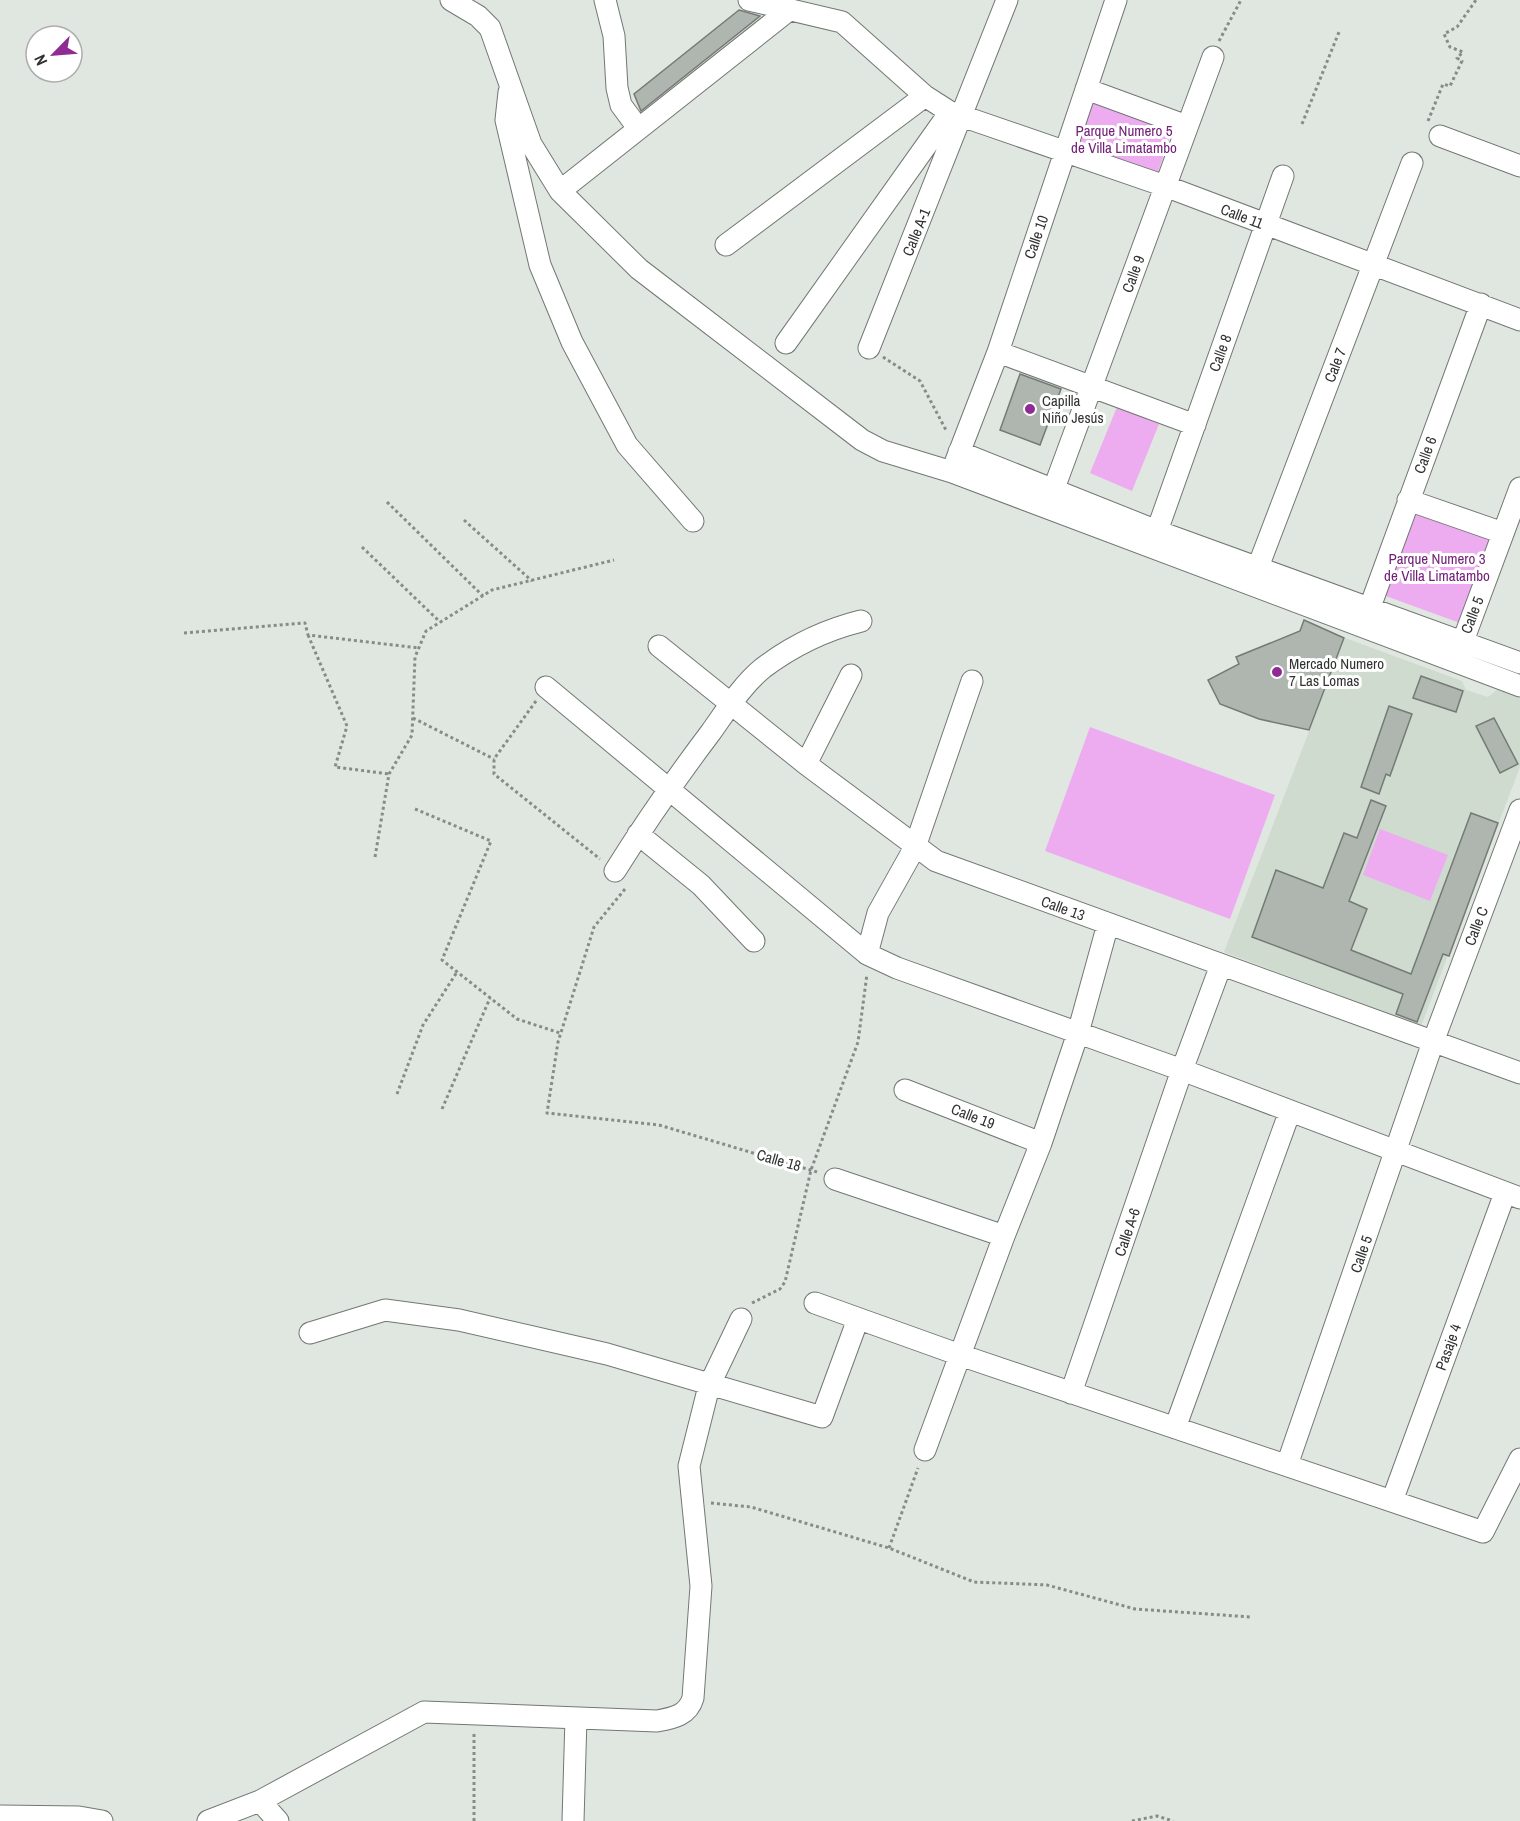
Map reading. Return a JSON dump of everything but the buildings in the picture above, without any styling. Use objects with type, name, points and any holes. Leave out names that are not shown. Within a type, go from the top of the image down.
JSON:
[{"type":"street","points":[[451,0],[478,16],[490,28],[531,144],[560,191],[639,270],[862,440],[883,451],[956,462],[1053,491],[1520,663]]},
{"type":"street","points":[[605,0],[614,36],[616,88],[621,105],[638,128]]},
{"type":"street","name":"Calle 11","points":[[750,0],[789,10],[814,8],[842,22],[926,96],[957,114],[1165,186],[1520,320]]},
{"type":"street","points":[[786,343],[957,114],[1007,0]]},
{"type":"street","name":"Calle 10","points":[[956,462],[998,352],[1116,0]]},
{"type":"street","points":[[560,191],[789,10]]},
{"type":"street","name":"Calle 9","points":[[1053,491],[1213,57]]},
{"type":"street","points":[[510,88],[506,120],[540,265],[572,342],[627,445],[693,521]]},
{"type":"street","points":[[1086,89],[1187,126]]},
{"type":"street","points":[[726,245],[926,96]]},
{"type":"street","name":"Calle A-1","points":[[869,348],[957,114]]},
{"type":"street","points":[[1433,130],[1520,166]]},
{"type":"street","name":"Cale 7","points":[[1258,567],[1412,163]]},
{"type":"street","name":"Calle 8","points":[[1157,531],[1283,176]]},
{"type":"street","name":"Calle 6","points":[[1370,607],[1481,304]]},
{"type":"street","points":[[998,352],[1195,425]]},
{"type":"street","points":[[956,462],[1520,686]]},
{"type":"street","name":"Calle 5","points":[[1463,641],[1520,488]]},
{"type":"street","points":[[1408,500],[1503,533]]},
{"type":"street","points":[[615,871],[669,788],[732,702],[760,670],[784,653],[821,633],[861,621]]},
{"type":"street","name":"Calle 13","points":[[659,646],[732,702],[806,764],[936,861],[1520,1073]]},
{"type":"street","points":[[806,764],[851,675]]},
{"type":"street","points":[[867,954],[878,914],[915,847],[972,681]]},
{"type":"street","points":[[546,687],[867,954],[897,968],[1182,1070],[1513,1195]]},
{"type":"street","name":"Calle C","points":[[1433,1042],[1520,810]]},
{"type":"street","points":[[638,834],[701,885],[754,941]]},
{"type":"street","points":[[925,1450],[1041,1143],[1077,1033],[1108,924]]},
{"type":"street","name":"Calle A-6","points":[[1071,1393],[1182,1070],[1221,965]]},
{"type":"street","name":"Calle 5","points":[[1287,1465],[1433,1042]]},
{"type":"street","name":"Calle 19","points":[[905,1089],[1041,1143]]},
{"type":"street","points":[[1175,1428],[1290,1111]]},
{"type":"street","points":[[835,1179],[1004,1236]]},
{"type":"street","name":"Pasaje 4","points":[[1392,1501],[1513,1195]]},
{"type":"street","points":[[814,1303],[1071,1393],[1483,1532],[1520,1459]]},
{"type":"street","points":[[310,1333],[385,1310],[459,1320],[607,1354],[709,1386],[822,1417],[858,1319]]},
{"type":"street","points":[[208,1821],[260,1801],[424,1712],[657,1721],[681,1715],[690,1708],[693,1698],[701,1586],[689,1466],[709,1386],[741,1318]]},
{"type":"street","points":[[573,1821],[576,1718]]},
{"type":"street","points":[[260,1801],[278,1821]]},
{"type":"street","points":[[0,1816],[79,1817],[102,1821]]},
{"type":"path","points":[[1213,57],[1227,22],[1241,0]]},
{"type":"path","points":[[1433,130],[1443,84],[1450,86],[1462,61],[1457,58],[1463,52],[1450,47],[1443,34],[1457,27],[1476,0]]},
{"type":"path","points":[[1302,124],[1339,32]]},
{"type":"path","points":[[869,348],[920,381],[956,462]]},
{"type":"path","points":[[387,502],[483,596]]},
{"type":"path","points":[[464,520],[532,581]]},
{"type":"path","points":[[362,547],[440,622]]},
{"type":"path","points":[[375,856],[389,774],[412,735],[415,657],[426,631],[492,590],[614,560]]},
{"type":"path","points":[[184,633],[305,623],[308,636],[347,726],[335,767],[389,774]]},
{"type":"path","points":[[308,636],[419,648]]},
{"type":"path","points":[[415,809],[491,841],[442,960],[517,1019],[561,1033],[594,927],[629,883],[494,774],[494,759],[546,687]]},
{"type":"path","points":[[412,718],[494,759]]},
{"type":"path","points":[[741,1318],[747,1306],[780,1289],[785,1282],[811,1170],[858,1042],[866,993],[867,954]]},
{"type":"path","points":[[397,1094],[423,1025],[458,972]]},
{"type":"path","points":[[442,1109],[490,998]]},
{"type":"path","name":"Calle 18","points":[[561,1033],[547,1113],[659,1125],[835,1179]]},
{"type":"path","points":[[889,1548],[925,1450]]},
{"type":"path","points":[[694,1502],[751,1507],[889,1548],[974,1582],[1047,1585],[1135,1609],[1251,1617]]},
{"type":"path","points":[[474,1713],[474,1821]]},
{"type":"path","points":[[1132,1821],[1157,1816],[1173,1821]]},
{"type":"shaded area","points":[[1345,638],[1462,681],[1466,690],[1488,697],[1498,689],[1520,698],[1520,767],[1421,1026],[1224,952]]},
{"type":"green space","name":"Parque Numero 5 de Villa Limatambo","points":[[1091,102],[1172,130],[1157,175],[1076,147]]},
{"type":"green space","points":[[1117,407],[1159,424],[1132,491],[1090,473]]},
{"type":"green space","name":"Parque Numero 3 de Villa Limatambo","points":[[1414,510],[1491,538],[1460,623],[1383,595]]},
{"type":"green space","points":[[1090,727],[1275,795],[1230,919],[1045,851]]},
{"type":"green space","points":[[1380,829],[1448,855],[1430,901],[1363,875]]},
{"type":"place","name":"Capilla Niño Jesús","points":[[1030,409]]},
{"type":"place","name":"Mercado Numero 7 Las Lomas","points":[[1277,672]]}]
